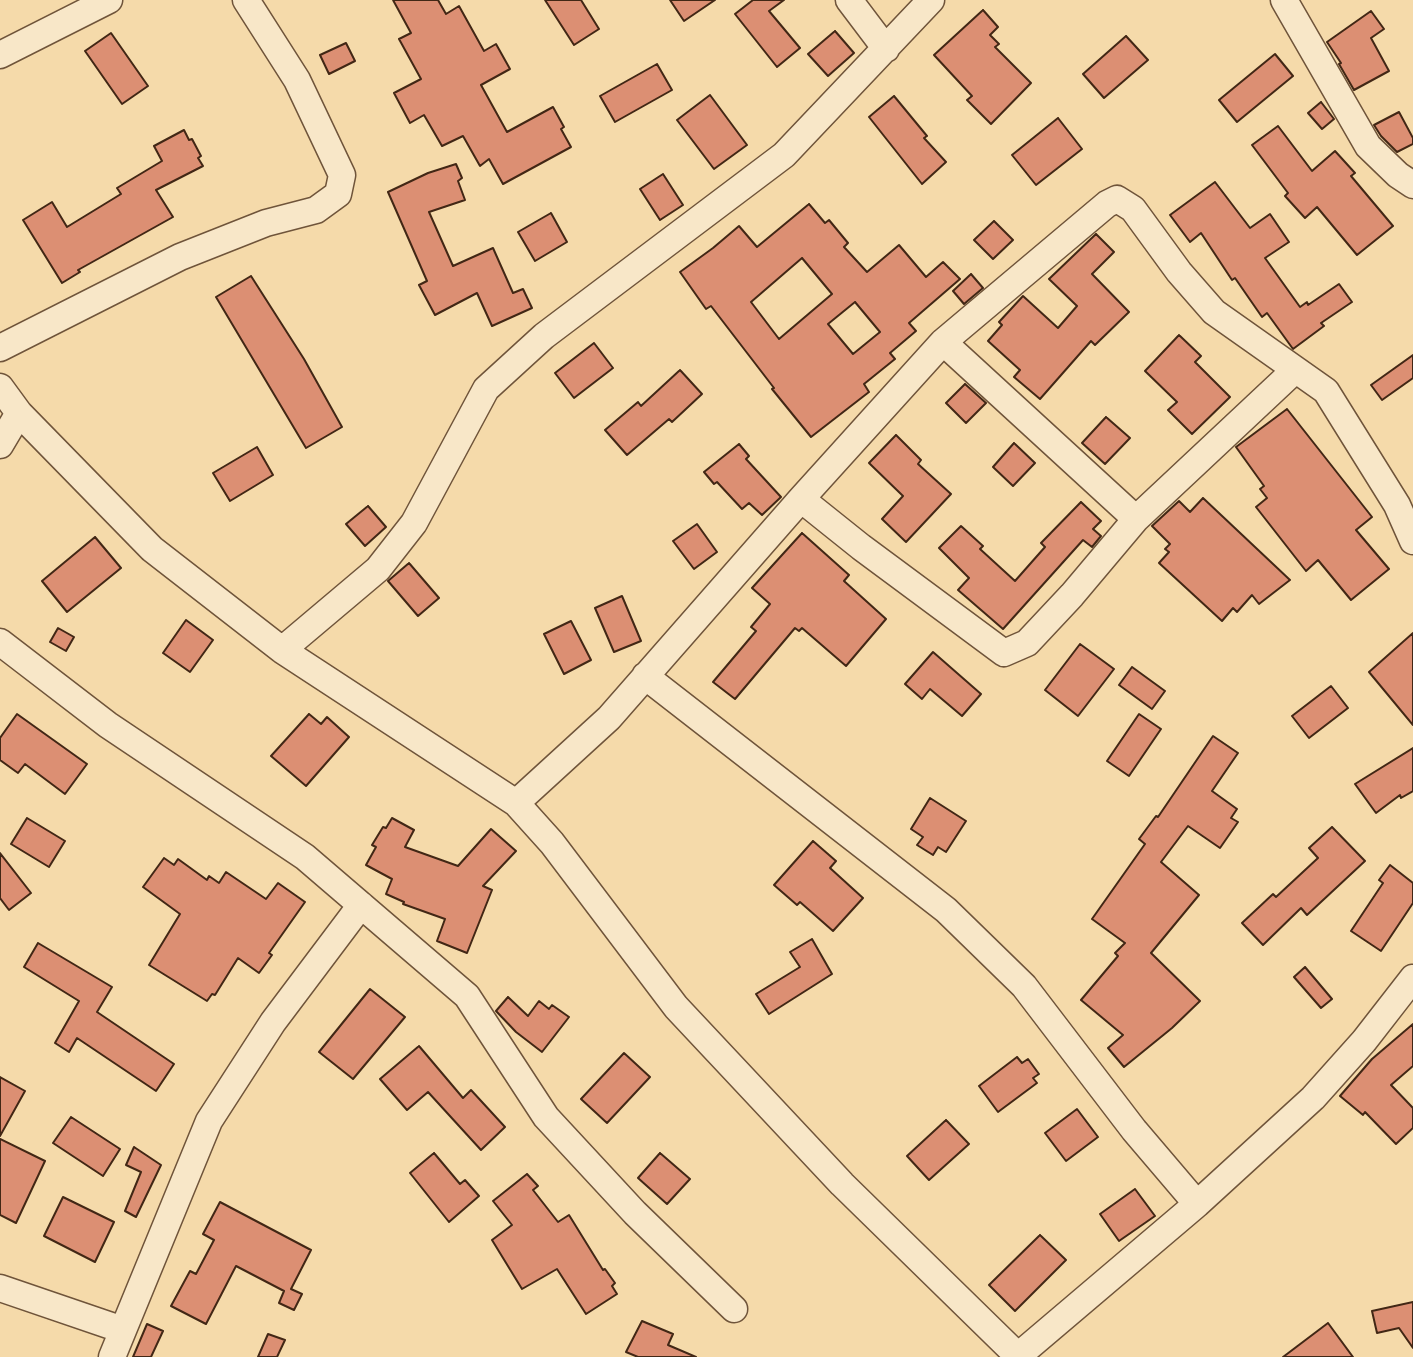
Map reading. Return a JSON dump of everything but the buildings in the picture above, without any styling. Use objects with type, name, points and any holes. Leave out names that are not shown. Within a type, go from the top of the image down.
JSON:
[{"type":"street","points":[[0,55],[109,0]]},
{"type":"street","points":[[0,348],[180,257],[266,223],[316,211],[338,194],[342,175],[297,80],[246,0]]},
{"type":"street","points":[[849,0],[886,50]]},
{"type":"street","points":[[282,650],[378,569],[414,523],[486,389],[544,336],[784,155],[931,0]]},
{"type":"street","points":[[1284,0],[1367,146],[1398,175],[1413,184]]},
{"type":"street","points":[[516,803],[609,718],[800,499],[943,342],[1107,204],[1117,199],[1133,209],[1179,272],[1214,312],[1326,391],[1397,505],[1413,541]]},
{"type":"street","points":[[943,342],[1136,519]]},
{"type":"street","points":[[800,499],[1004,653],[1027,643],[1072,596],[1136,519],[1295,370]]},
{"type":"street","points":[[0,387],[19,413],[152,549],[282,650],[516,803],[552,843],[676,1007],[842,1184],[1018,1357],[1198,1204],[1313,1098],[1364,1041],[1413,978]]},
{"type":"street","points":[[0,445],[19,413]]},
{"type":"street","points":[[0,642],[108,724],[304,857],[467,996],[546,1117],[635,1213],[734,1309]]},
{"type":"street","points":[[645,676],[946,910],[1024,985],[1134,1130],[1198,1204]]},
{"type":"street","points":[[112,1357],[209,1121],[273,1022],[361,905]]},
{"type":"street","points":[[0,1288],[123,1330]]}]
